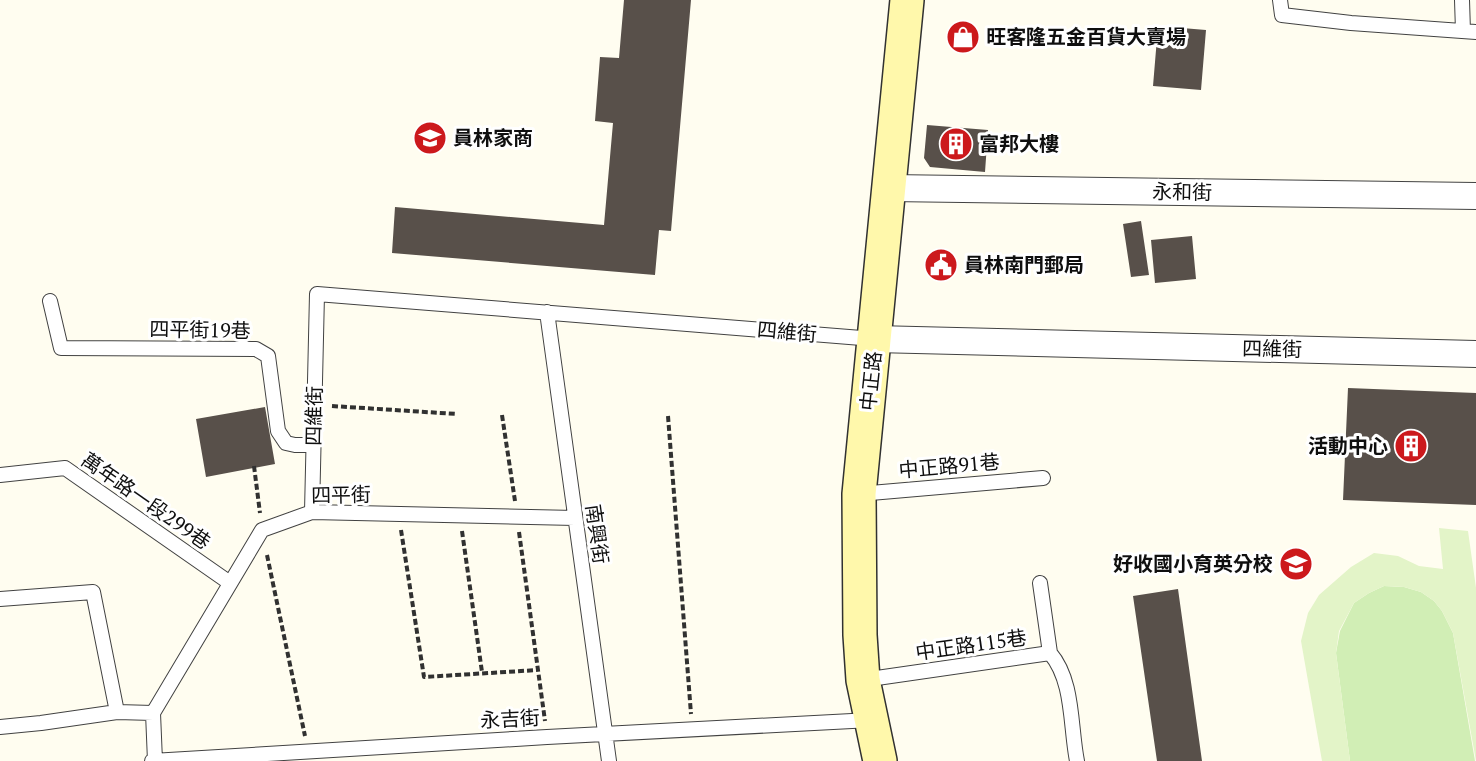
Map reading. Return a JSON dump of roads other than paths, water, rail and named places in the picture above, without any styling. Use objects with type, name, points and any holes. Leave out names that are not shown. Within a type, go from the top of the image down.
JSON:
[{"type":"street","name":"中正路","points":[[880,761],[863,680],[860,635],[859,494],[907,0]]},
{"type":"street","name":"永和街","points":[[889,188],[1476,196]]},
{"type":"street","name":"四維街","points":[[875,339],[1476,354]]},
{"type":"lane","points":[[1280,0],[1281,15],[1351,23],[1469,31],[1462,0]]},
{"type":"lane","name":"四維街","points":[[312,512],[317,294],[875,339]]},
{"type":"lane","name":"四平街19巷","points":[[50,301],[61,348],[256,349],[268,356],[278,431],[286,443],[295,446],[314,445]]},
{"type":"lane","name":"南興街","points":[[547,312],[609,761]]},
{"type":"lane","name":"萬年路一段299巷","points":[[0,475],[64,468],[230,583]]},
{"type":"lane","name":"中正路91巷","points":[[859,494],[1043,478]]},
{"type":"lane","name":"四平街","points":[[230,583],[262,530],[312,512],[575,518]]},
{"type":"lane","points":[[154,761],[153,713],[230,583]]},
{"type":"lane","name":"中正路115巷","points":[[863,680],[1050,653],[1040,583]]},
{"type":"lane","points":[[0,599],[93,592],[117,712]]},
{"type":"lane","points":[[1050,653],[1060,665],[1065,681],[1077,761]]},
{"type":"lane","points":[[0,727],[117,712],[153,713]]},
{"type":"lane","name":"永吉街","points":[[154,761],[605,733],[872,720]]},
{"type":"place","name":"旺客隆五金百貨大賣場","points":[[963,37]]},
{"type":"place","name":"員林家商","points":[[430,138]]},
{"type":"place","name":"富邦大樓","points":[[956,144]]},
{"type":"place","name":"員林南門郵局","points":[[941,265]]},
{"type":"place","name":"活動中心","points":[[1411,446]]},
{"type":"place","name":"好收國小育英分校","points":[[1296,564]]}]
